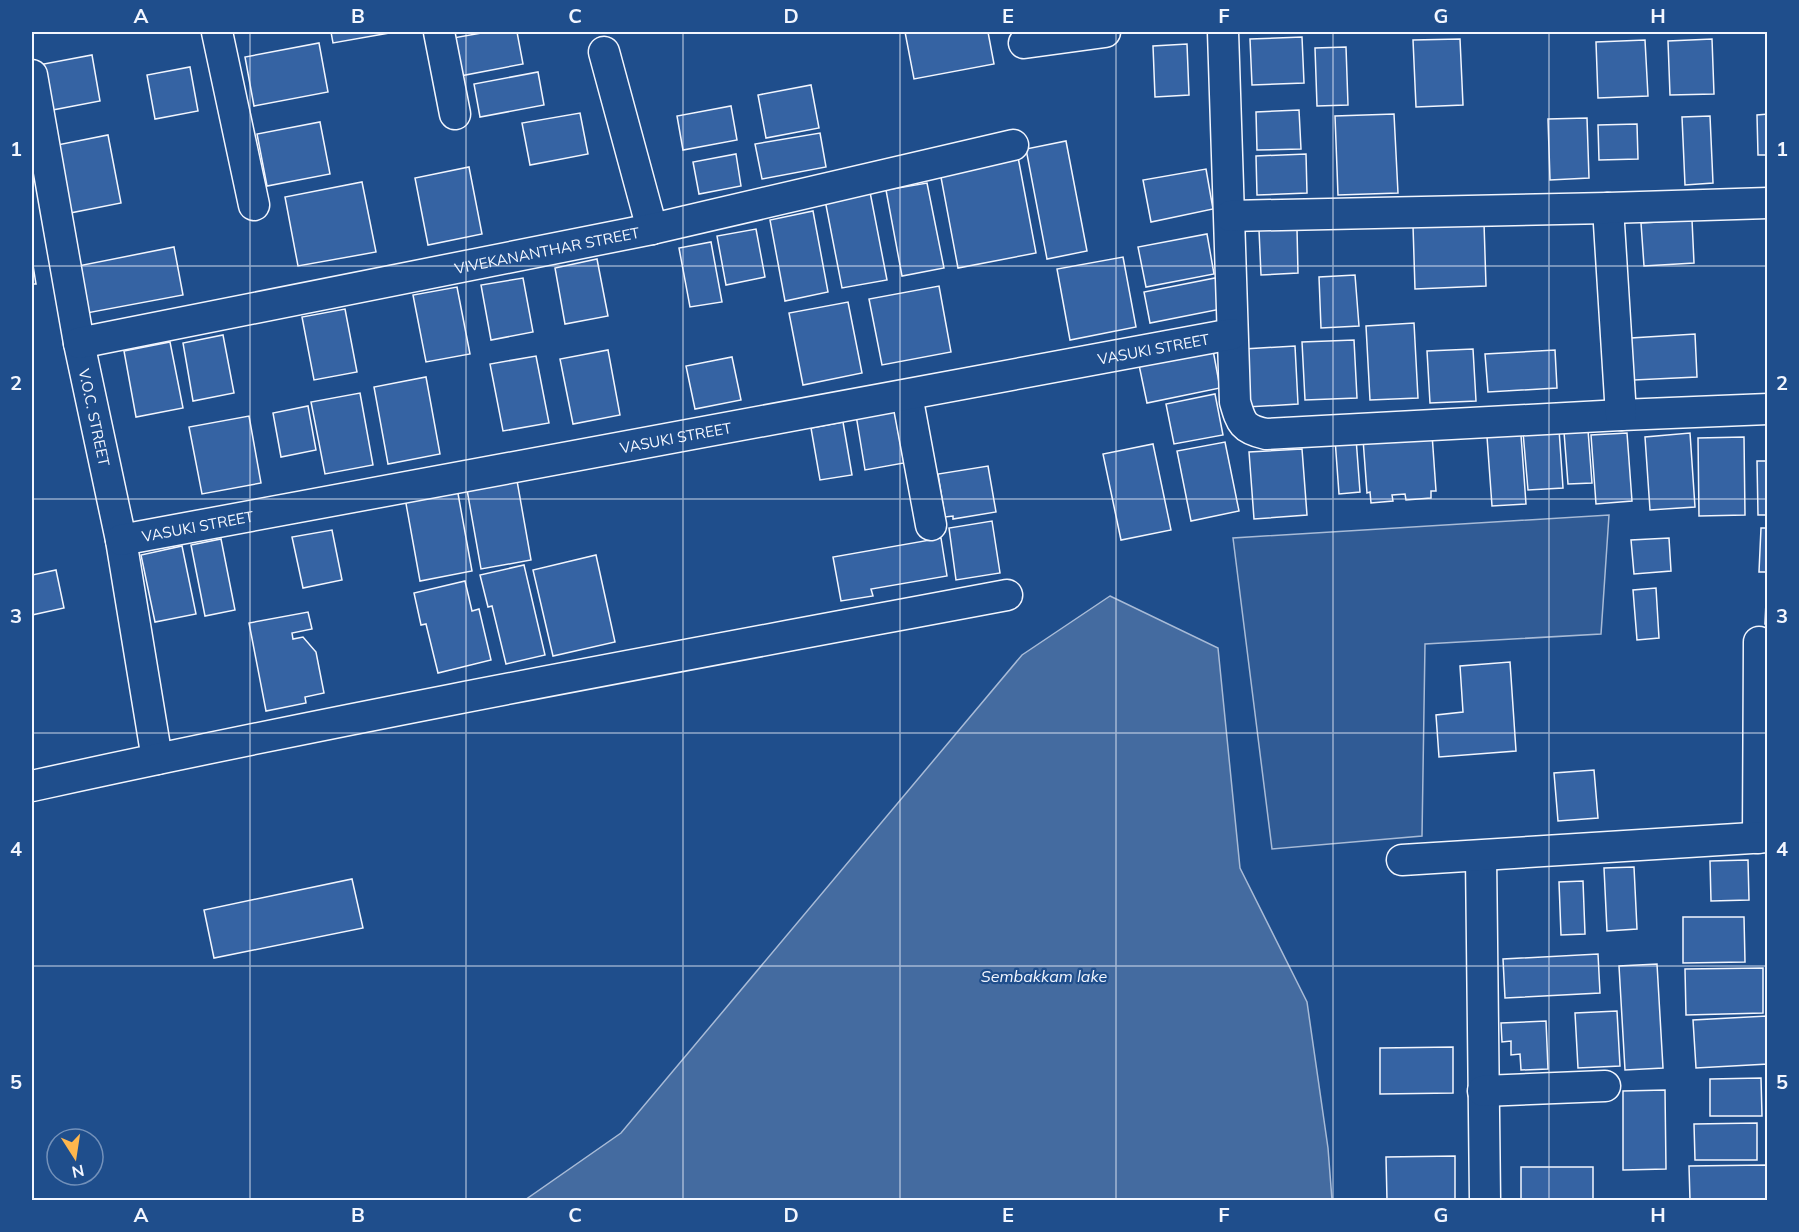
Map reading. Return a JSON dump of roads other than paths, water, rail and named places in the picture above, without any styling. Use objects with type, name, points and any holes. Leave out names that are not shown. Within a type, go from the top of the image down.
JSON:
[{"type":"street","points":[[217,32],[254,206]]},
{"type":"street","points":[[439,32],[455,114]]},
{"type":"street","points":[[1024,43],[1105,32]]},
{"type":"street","points":[[1223,32],[1235,402],[1240,418],[1251,430],[1266,434],[1767,409]]},
{"type":"street","points":[[604,52],[652,230]]},
{"type":"street","name":"V.O.C. STREET","points":[[32,75],[79,343],[121,540],[157,759]]},
{"type":"street","name":"VIVEKANANTHAR STREET","points":[[79,343],[652,230],[1013,145]]},
{"type":"street","points":[[1230,216],[1608,208],[1767,202]]},
{"type":"street","points":[[1608,208],[1621,415]]},
{"type":"street","name":"VASUKI STREET","points":[[121,540],[1232,334]]},
{"type":"street","points":[[907,395],[931,525]]},
{"type":"street","points":[[32,786],[618,667],[1006,595]]},
{"type":"street","points":[[1402,860],[1763,837],[1759,642]]},
{"type":"street","points":[[1480,856],[1485,1200]]},
{"type":"street","points":[[1484,1091],[1605,1086]]},
{"type":"water","name":"Sembakkam lake","points":[[1110,596],[1218,648],[1240,868],[1307,1002],[1328,1148],[1332,1200],[525,1200],[621,1133],[1022,655]]}]
